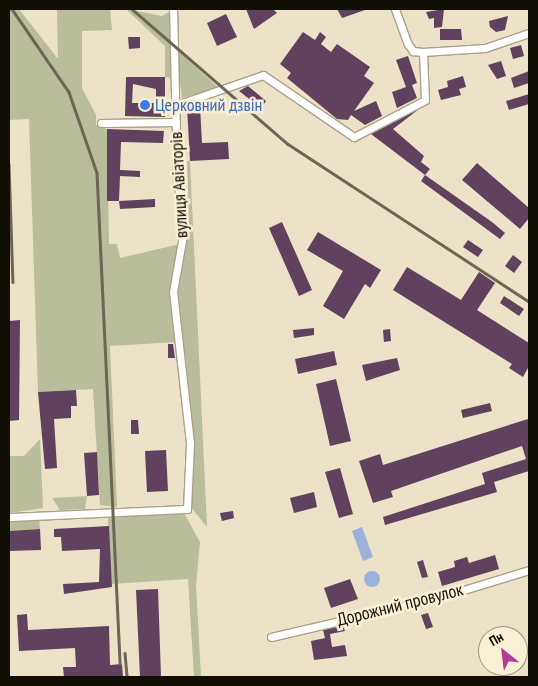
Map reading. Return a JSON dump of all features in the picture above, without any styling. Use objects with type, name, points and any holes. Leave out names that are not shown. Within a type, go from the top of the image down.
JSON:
[{"type":"street","name":"вулиця Авіаторів","points":[[9,517],[187,509],[190,442],[173,292],[185,224],[177,181],[173,9]]},
{"type":"street","points":[[395,9],[408,44],[413,51],[485,48],[529,33]]},
{"type":"street","points":[[176,105],[263,75],[354,137],[425,100],[423,52]]},
{"type":"street","points":[[101,122],[176,122]]},
{"type":"street","name":"Дорожний провулок","points":[[271,637],[434,599],[529,570]]},
{"type":"green space","points":[[9,9],[19,9],[58,59],[57,9],[110,9],[112,30],[82,31],[82,88],[96,115],[96,125],[107,129],[109,244],[117,244],[120,258],[180,244],[171,291],[176,342],[110,346],[117,507],[100,505],[93,389],[38,392],[29,119],[9,120]]},
{"type":"green space","points":[[126,9],[162,16],[169,12],[172,78],[165,77],[165,46]]},
{"type":"green space","points":[[176,49],[219,88],[182,98]]},
{"type":"green space","points":[[187,161],[190,161],[207,527],[190,506],[193,443],[176,292],[187,241],[181,193],[188,192]]},
{"type":"green space","points":[[40,439],[43,508],[9,513],[9,456],[24,456]]},
{"type":"green space","points":[[87,496],[85,509],[60,510],[52,498]]},
{"type":"green space","points":[[184,513],[200,542],[196,585],[201,677],[194,677],[188,579],[111,584],[108,518]]},
{"type":"green space","points":[[39,519],[40,529],[9,531],[9,520]]},
{"type":"water","points":[[362,527],[373,557],[363,561],[352,531]]},
{"type":"water","points":[[372,571],[378,573],[380,579],[378,585],[372,587],[366,585],[364,579],[366,573]]},
{"type":"building","points":[[246,9],[273,9],[277,13],[254,29]]},
{"type":"building","points":[[337,9],[365,9],[365,10],[342,18]]},
{"type":"building","points":[[444,9],[442,27],[434,28],[434,18],[429,19],[426,12]]},
{"type":"building","points":[[226,14],[237,37],[217,46],[207,23]]},
{"type":"building","points":[[508,16],[505,30],[496,32],[490,27],[489,21]]},
{"type":"building","points":[[440,29],[461,29],[462,40],[440,40]]},
{"type":"building","points":[[303,32],[315,40],[320,32],[326,37],[321,44],[331,52],[337,44],[370,67],[364,76],[374,83],[354,111],[376,101],[382,116],[365,125],[351,115],[348,120],[337,119],[287,78],[291,73],[280,64]]},
{"type":"building","points":[[128,37],[140,37],[140,48],[129,49]]},
{"type":"building","points":[[521,45],[524,56],[513,59],[510,48]]},
{"type":"building","points":[[408,56],[417,83],[412,85],[417,98],[397,108],[392,92],[406,87],[396,60]]},
{"type":"building","points":[[501,61],[506,76],[497,79],[488,65]]},
{"type":"building","points":[[529,71],[529,83],[514,88],[511,78]]},
{"type":"building","points":[[463,76],[466,87],[459,89],[461,95],[441,100],[438,90],[448,87],[447,81]]},
{"type":"building","points":[[126,77],[165,77],[165,117],[125,116]],"holes":[[[133,84],[156,89],[156,103],[132,103]]]},
{"type":"building","points":[[248,86],[266,101],[261,108],[239,91]]},
{"type":"building","points":[[529,94],[529,104],[509,110],[506,101]]},
{"type":"building","points":[[200,106],[202,143],[228,142],[229,159],[190,161],[187,107]]},
{"type":"building","points":[[419,109],[393,129],[424,156],[421,162],[430,169],[425,175],[371,134]]},
{"type":"building","points":[[107,129],[164,131],[163,143],[121,142],[120,170],[140,171],[140,177],[120,176],[119,201],[107,201]]},
{"type":"building","points":[[477,163],[529,208],[529,218],[520,229],[462,180]]},
{"type":"building","points":[[425,175],[505,233],[500,239],[421,181]]},
{"type":"building","points":[[155,199],[155,207],[120,209],[119,201]]},
{"type":"building","points":[[282,222],[312,290],[299,296],[269,228]]},
{"type":"building","points":[[318,232],[381,270],[370,288],[365,284],[344,319],[323,306],[343,271],[307,250]]},
{"type":"building","points":[[468,240],[483,250],[478,257],[463,247]]},
{"type":"building","points":[[513,255],[522,262],[514,273],[505,266]]},
{"type":"building","points":[[407,267],[461,300],[479,272],[495,283],[477,310],[529,343],[529,366],[523,377],[509,368],[512,364],[393,290]]},
{"type":"building","points":[[504,296],[524,309],[519,316],[500,303]]},
{"type":"building","points":[[20,320],[19,420],[9,421],[9,321]]},
{"type":"building","points":[[314,328],[314,335],[294,338],[293,330]]},
{"type":"building","points":[[390,329],[391,341],[384,342],[383,330]]},
{"type":"building","points":[[168,344],[173,344],[175,358],[168,358]]},
{"type":"building","points":[[334,351],[337,365],[298,374],[295,359]]},
{"type":"building","points":[[397,358],[400,370],[366,381],[362,365]]},
{"type":"building","points":[[336,379],[351,441],[330,446],[316,384]]},
{"type":"building","points":[[76,390],[77,406],[71,406],[71,418],[54,419],[57,468],[45,469],[38,392]]},
{"type":"building","points":[[490,403],[492,411],[463,418],[461,410]]},
{"type":"building","points":[[528,419],[529,471],[494,482],[497,492],[385,525],[383,517],[485,484],[482,473],[526,459],[522,446],[391,491],[393,497],[373,503],[359,461],[380,454],[383,465]]},
{"type":"building","points":[[131,420],[138,420],[139,434],[131,434]]},
{"type":"building","points":[[166,450],[168,491],[147,492],[145,451]]},
{"type":"building","points":[[97,452],[99,495],[87,496],[84,453]]},
{"type":"building","points":[[340,468],[353,514],[339,518],[325,472]]},
{"type":"building","points":[[314,492],[317,507],[294,513],[290,498]]},
{"type":"building","points":[[233,511],[234,518],[222,521],[220,513]]},
{"type":"building","points":[[109,526],[112,587],[64,594],[63,584],[99,582],[100,549],[62,551],[61,537],[54,537],[54,529]]},
{"type":"building","points":[[40,529],[41,550],[9,551],[9,531]]},
{"type":"building","points":[[495,555],[499,569],[442,586],[438,572],[455,567],[454,561],[467,557],[469,563]]},
{"type":"building","points":[[423,560],[428,577],[422,578],[417,562]]},
{"type":"building","points":[[350,579],[358,599],[331,608],[324,588]]},
{"type":"building","points":[[158,589],[161,677],[140,677],[136,590]]},
{"type":"building","points":[[428,613],[433,627],[426,629],[421,615]]},
{"type":"building","points":[[27,614],[28,630],[109,626],[110,665],[122,664],[123,677],[64,677],[63,667],[76,667],[75,648],[19,651],[17,615]]},
{"type":"building","points":[[343,626],[345,631],[330,634],[332,647],[345,645],[347,656],[314,660],[311,641],[325,638],[323,630]]},
{"type":"railway","points":[[12,9],[69,92],[97,173],[120,663]]},
{"type":"railway","points":[[132,9],[288,144],[529,302]]},
{"type":"railway","points":[[9,164],[13,282]]},
{"type":"railway","points":[[125,653],[127,677]]},
{"type":"place","name":"Церковний дзвін","points":[[145,105]]}]
